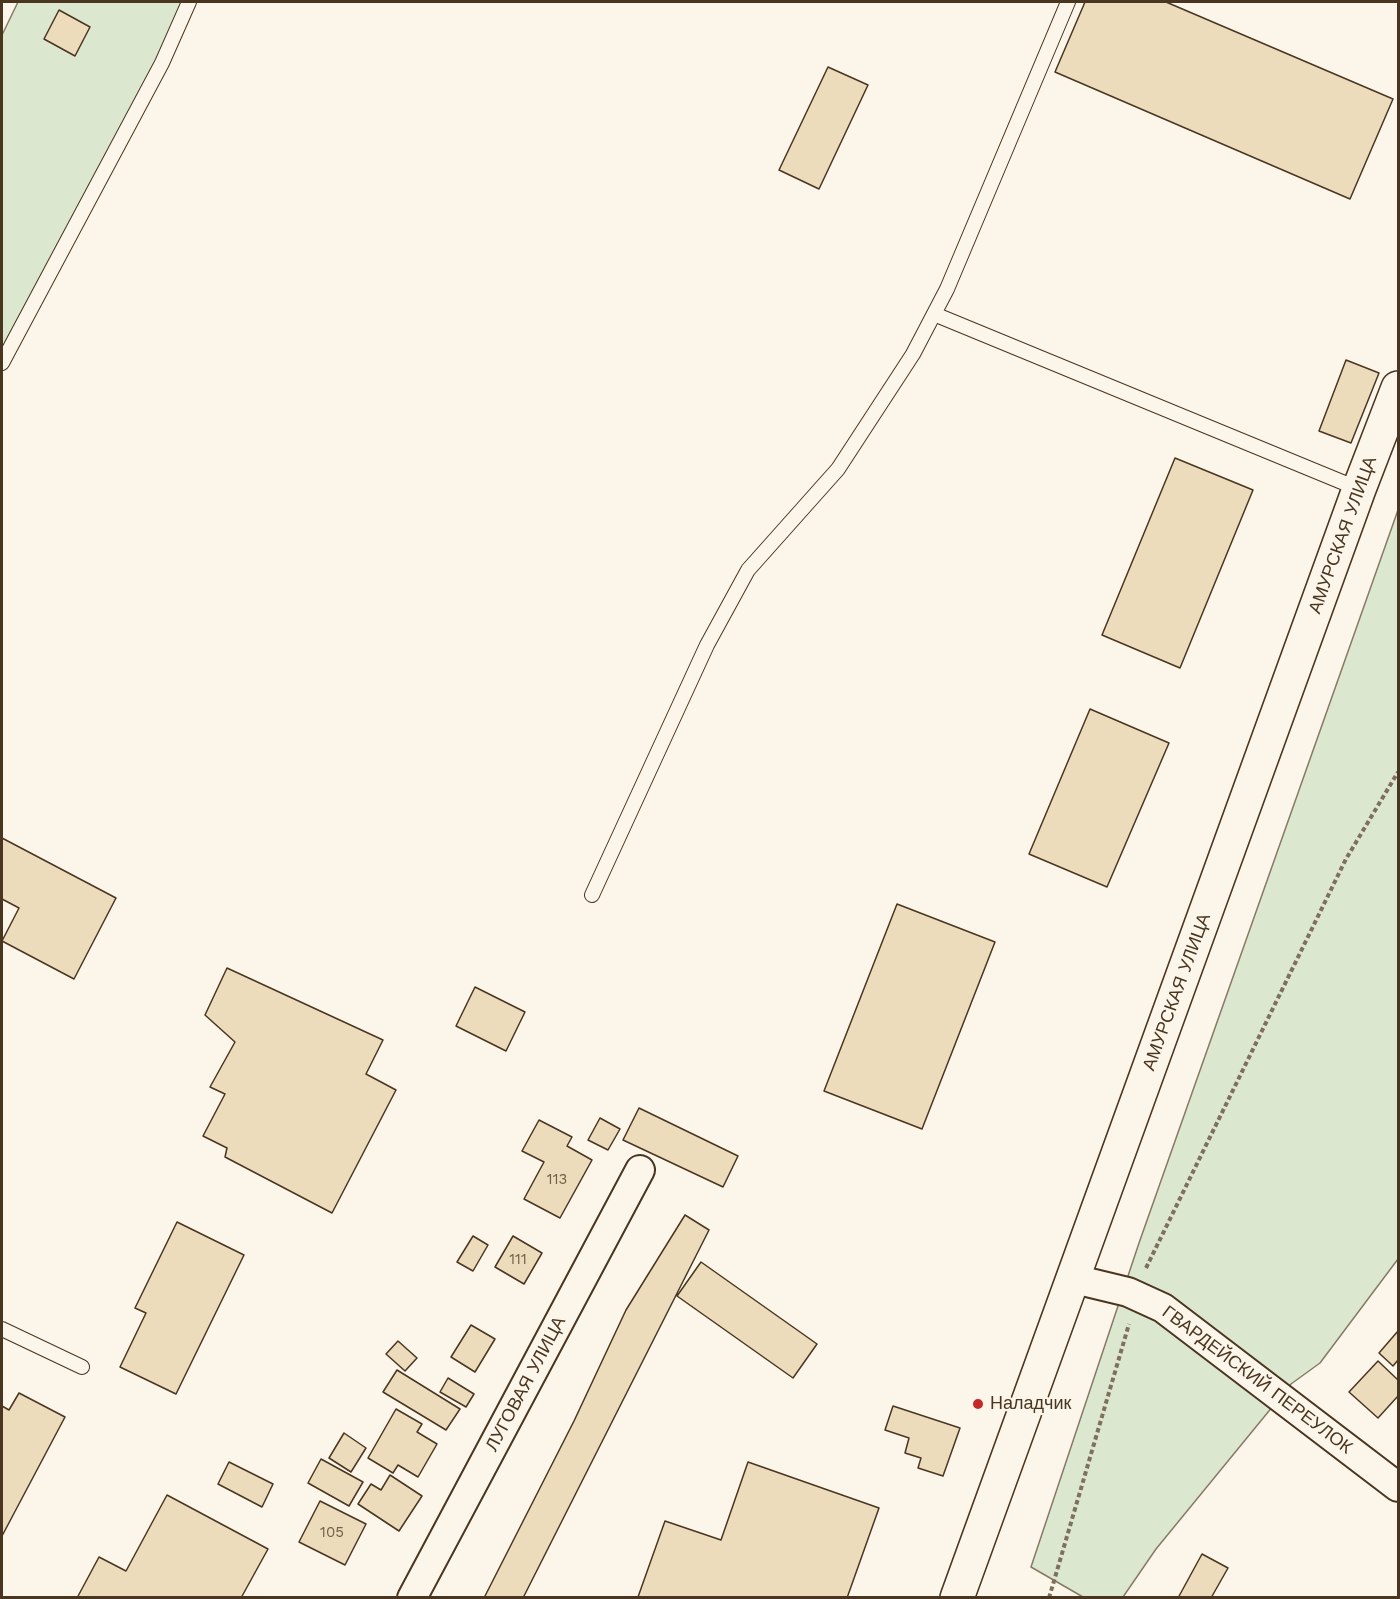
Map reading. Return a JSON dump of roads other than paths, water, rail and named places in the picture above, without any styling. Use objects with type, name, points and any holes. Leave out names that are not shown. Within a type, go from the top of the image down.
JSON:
[{"type":"street","name":"АМУРСКАЯ УЛИЦА","points":[[957,1598],[1359,489],[1398,388]]},
{"type":"street","name":"ЛУГОВАЯ УЛИЦА","points":[[412,1598],[640,1170]]},
{"type":"street","name":"ГВАРДЕЙСКИЙ ПЕРЕУЛОК","points":[[1074,1279],[1137,1295],[1172,1314],[1398,1487]]},
{"type":"lane","points":[[2,363],[162,63],[189,2]]},
{"type":"lane","points":[[592,895],[707,645],[748,570],[838,469],[913,354],[934,314],[996,177],[1068,2]]},
{"type":"lane","points":[[934,314],[1359,489]]},
{"type":"lane","points":[[2,1329],[82,1367]]},
{"type":"place","name":"Наладчик","points":[[978,1404]]}]
